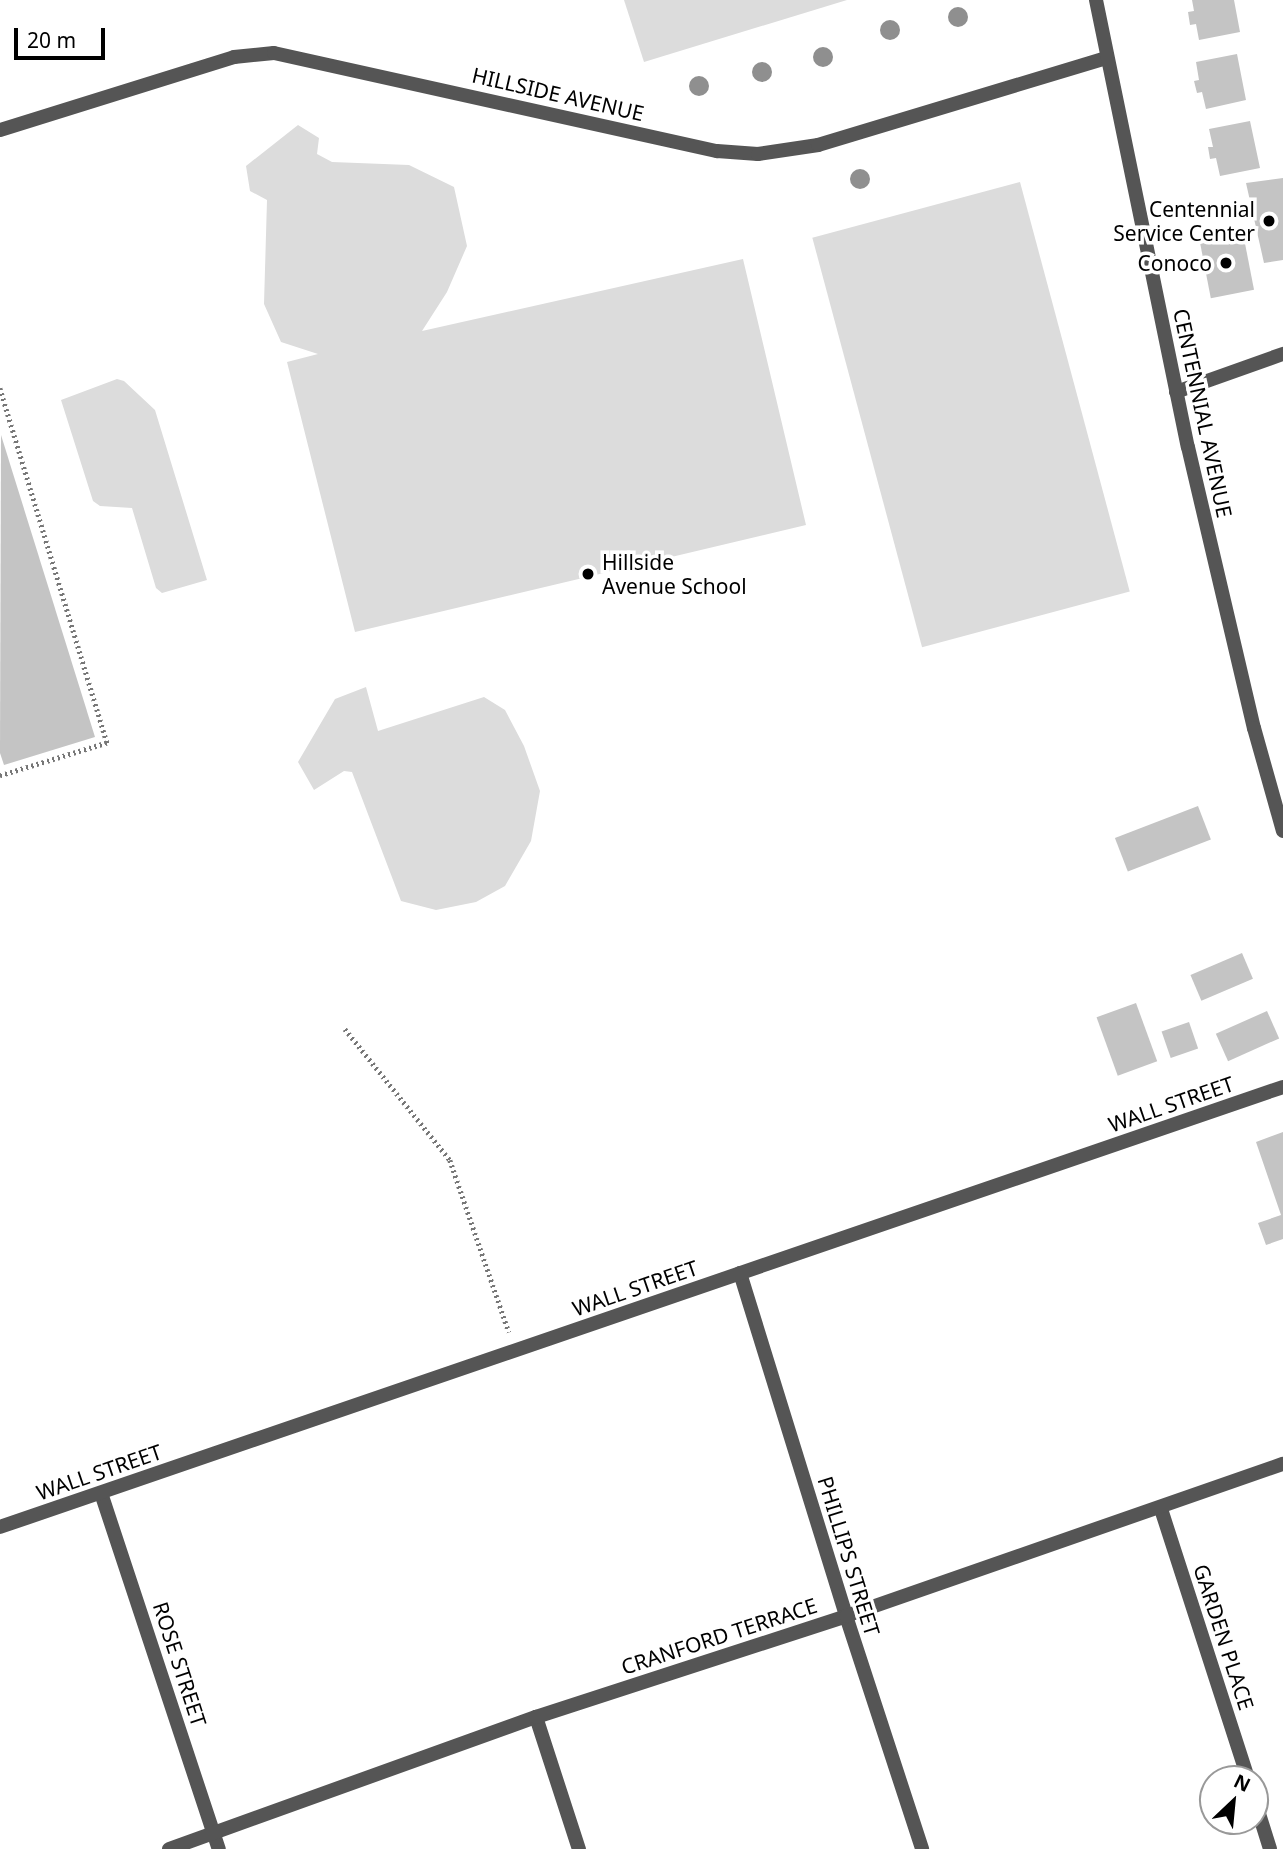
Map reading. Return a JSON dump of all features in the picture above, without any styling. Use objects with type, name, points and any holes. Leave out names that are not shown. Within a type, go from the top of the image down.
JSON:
[{"type":"street","name":"CENTENNIAL AVENUE","points":[[1096,0],[1175,392],[1254,728],[1283,831]]},
{"type":"street","name":"HILLSIDE AVENUE","points":[[0,130],[234,57],[274,53],[717,152],[758,154],[818,145],[1107,58]]},
{"type":"street","points":[[1175,392],[1283,355]]},
{"type":"street","name":"WALL STREET","points":[[0,1527],[516,1353],[740,1273],[1283,1087]]},
{"type":"street","name":"PHILLIPS STREET","points":[[740,1273],[846,1616],[922,1849]]},
{"type":"street","name":"CRANFORD TERRACE","points":[[169,1849],[536,1717],[846,1616],[1283,1464]]},
{"type":"street","name":"ROSE STREET","points":[[101,1493],[219,1849]]},
{"type":"street","name":"GARDEN PLACE","points":[[1161,1508],[1244,1765]]},
{"type":"street","points":[[536,1717],[579,1849]]},
{"type":"path","points":[[0,388],[107,743],[0,776]]},
{"type":"path","points":[[345,1029],[450,1160],[516,1353]]},
{"type":"shaded area","points":[[624,0],[847,0],[644,62]]},
{"type":"shaded area","points":[[298,125],[319,138],[317,154],[332,162],[409,165],[454,187],[467,246],[447,292],[422,331],[743,259],[806,525],[355,632],[287,362],[318,354],[281,342],[264,304],[267,200],[250,191],[246,166]]},
{"type":"shaded area","points":[[1020,182],[1130,592],[922,647],[812,238]]},
{"type":"shaded area","points":[[117,379],[124,381],[155,410],[207,580],[162,593],[156,588],[132,508],[100,506],[93,501],[61,400]]},
{"type":"shaded area","points":[[366,687],[378,731],[484,697],[505,710],[524,746],[540,791],[531,841],[505,886],[476,902],[436,910],[401,901],[352,772],[344,771],[314,790],[298,762],[335,699]]},
{"type":"building","points":[[1192,0],[1234,0],[1240,32],[1199,40],[1196,24],[1190,25],[1188,12],[1194,11]]},
{"type":"building","points":[[1237,54],[1246,100],[1206,109],[1202,92],[1197,93],[1194,81],[1199,80],[1196,62]]},
{"type":"building","points":[[1250,121],[1260,168],[1220,176],[1216,158],[1210,159],[1208,147],[1213,147],[1209,129]]},
{"type":"building","name":"Centennial Service Center","points":[[1283,178],[1283,260],[1264,263],[1246,183]]},
{"type":"building","points":[[1242,228],[1254,290],[1211,298],[1199,236]]},
{"type":"building","points":[[1,435],[95,737],[4,765],[0,753]]},
{"type":"building","points":[[1198,806],[1211,840],[1128,872],[1115,838]]},
{"type":"building","points":[[1242,953],[1253,979],[1201,1001],[1190,975]]},
{"type":"building","points":[[1136,1003],[1157,1061],[1118,1076],[1097,1017]]},
{"type":"building","points":[[1267,1011],[1279,1038],[1228,1061],[1216,1034]]},
{"type":"building","points":[[1189,1022],[1198,1048],[1171,1058],[1162,1031]]},
{"type":"building","points":[[1283,1132],[1283,1239],[1266,1245],[1258,1223],[1281,1215],[1256,1142]]},
{"type":"place","name":"Centennial Service Center","points":[[1269,221]]},
{"type":"place","name":"Conoco","points":[[1226,263]]},
{"type":"place","name":"Hillside Avenue School","points":[[588,574]]}]
